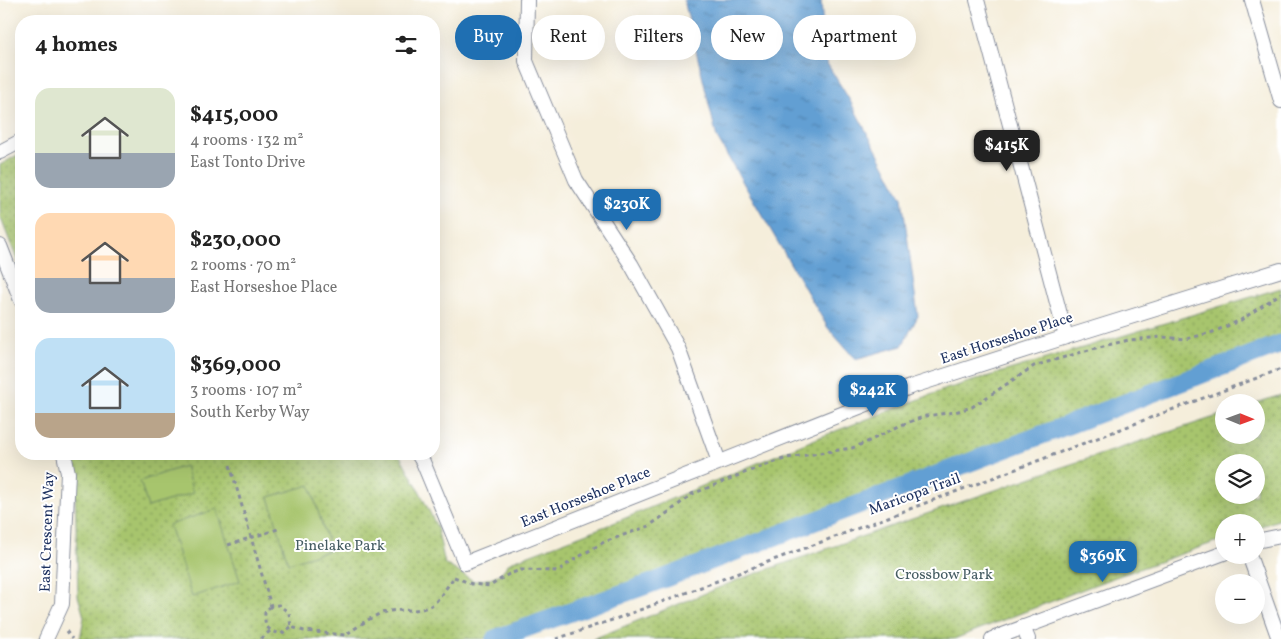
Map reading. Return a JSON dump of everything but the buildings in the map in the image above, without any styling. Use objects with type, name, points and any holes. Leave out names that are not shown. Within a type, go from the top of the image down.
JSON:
[{"type":"street","points":[[527,0],[526,61],[576,180],[632,264],[678,348],[719,462]]},
{"type":"street","points":[[977,0],[1066,337]]},
{"type":"street","points":[[1252,0],[1281,101]]},
{"type":"street","points":[[0,152],[15,144]]},
{"type":"street","points":[[0,246],[15,285]]},
{"type":"street","name":"East Horseshoe Place","points":[[465,563],[910,387],[1281,270]]},
{"type":"street","name":"East Crescent Way","points":[[46,639],[62,604],[68,473],[65,460]]},
{"type":"street","points":[[422,460],[465,563]]},
{"type":"street","points":[[1265,539],[1281,536]]},
{"type":"street","points":[[992,639],[1026,633],[1215,557]]},
{"type":"street","points":[[1252,564],[1279,639]]},
{"type":"path","points":[[454,577],[472,584],[490,586],[509,574],[522,570],[558,571],[604,542],[649,526],[692,494],[744,474],[787,458],[852,448],[901,425],[926,416],[955,412],[972,407],[1034,366],[1129,340],[1162,337],[1186,339],[1213,332],[1241,320],[1281,293]]},
{"type":"path","name":"Maricopa Trail","points":[[556,639],[630,614],[1281,369]]},
{"type":"path","points":[[230,465],[272,606]]},
{"type":"path","points":[[228,545],[278,529]]},
{"type":"path","points":[[291,627],[289,613],[279,605],[272,606],[265,612],[264,623],[270,631],[281,634],[291,627],[345,637],[362,624],[382,613],[420,609],[433,605],[465,563]]},
{"type":"path","points":[[261,639],[270,631]]},
{"type":"green space","points":[[15,156],[15,255],[0,216],[0,165]]},
{"type":"green space","name":"Pinelake Park","points":[[1281,288],[1281,341],[789,527],[483,639],[80,639],[84,617],[78,596],[74,460],[402,460],[437,527],[445,564],[474,581],[500,574],[510,562],[611,524],[820,437],[946,389]]},
{"type":"green space","name":"Crossbow Park","points":[[1281,395],[1281,519],[1265,525],[1265,514],[1215,514],[1215,542],[1107,580],[954,639],[593,639],[740,579],[1047,472],[1215,417],[1215,444],[1265,444],[1265,400]]},
{"type":"green space","points":[[185,466],[193,493],[148,507],[140,481]]},
{"type":"green space","points":[[310,485],[330,550],[288,563],[269,497]]},
{"type":"green space","points":[[217,509],[240,581],[192,597],[169,525]]},
{"type":"water","points":[[684,0],[821,0],[822,15],[793,15],[793,60],[825,60],[849,99],[902,198],[918,316],[902,346],[855,359],[828,328],[717,138],[698,60],[701,60],[701,15],[688,15]]},
{"type":"waterway","points":[[495,639],[652,583],[1281,344]]}]
